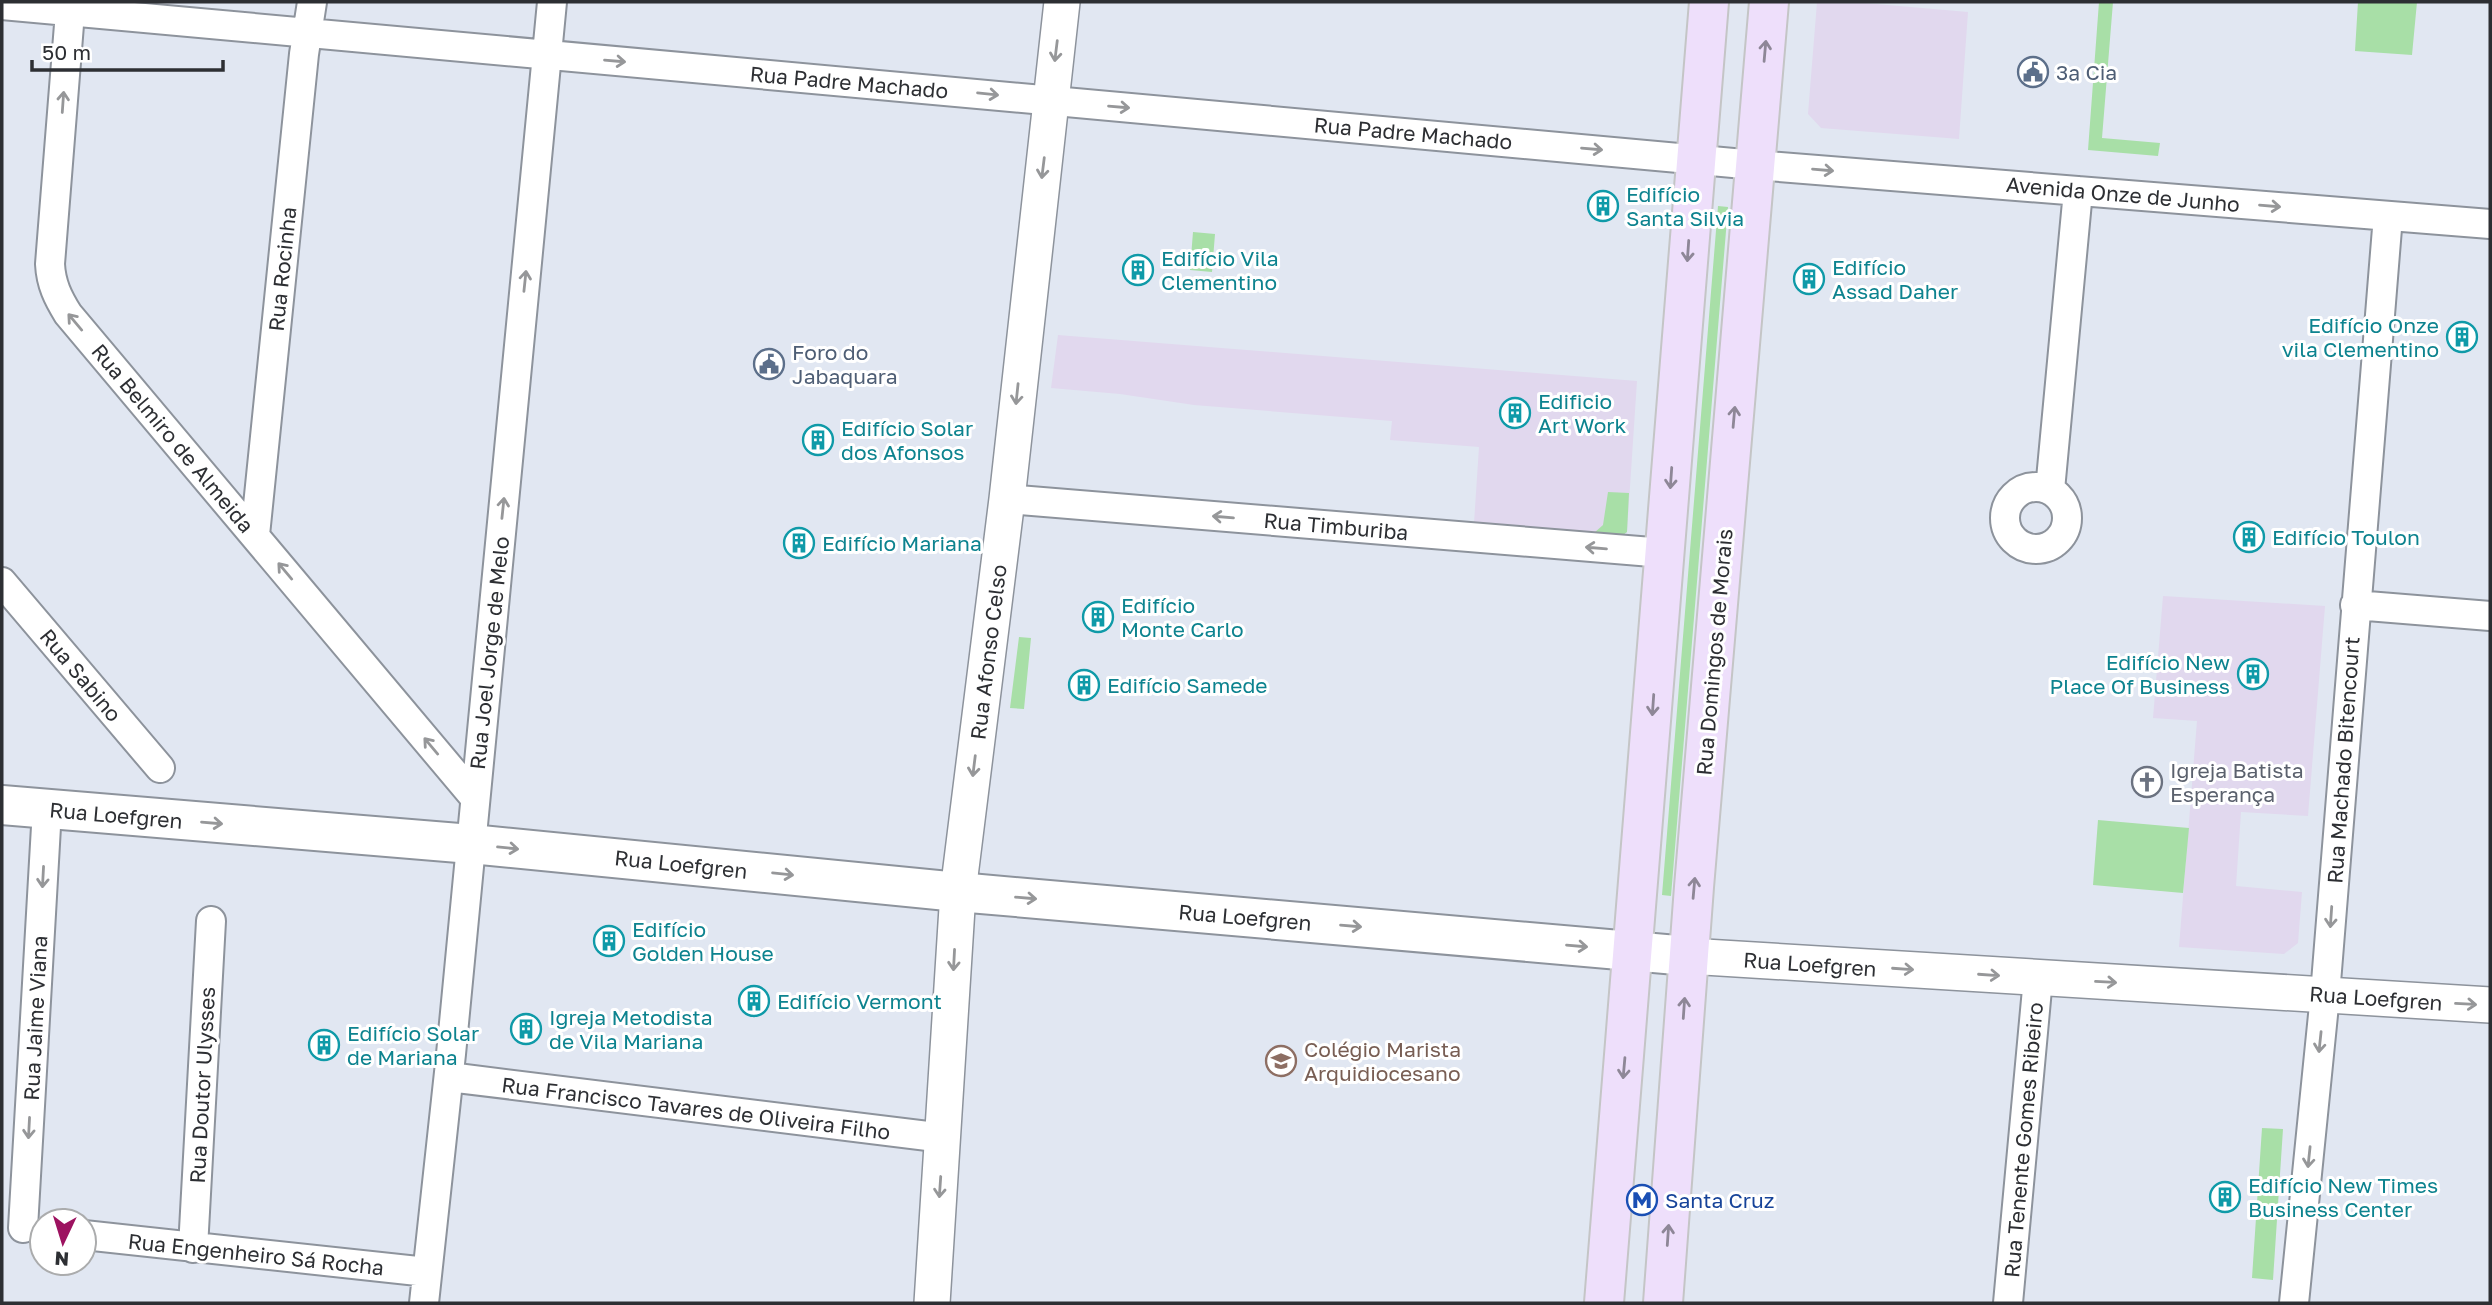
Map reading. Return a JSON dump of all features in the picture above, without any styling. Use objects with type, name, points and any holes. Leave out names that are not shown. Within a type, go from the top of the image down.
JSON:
[{"type":"main road","points":[[1604,1303],[1709,2]]},
{"type":"main road","name":"Rua Domingos de Morais","points":[[1663,1303],[1688,956],[1769,2]]},
{"type":"main road","name":"Rua Loefgren","points":[[2,805],[471,844],[958,892],[1688,956]]},
{"type":"street","name":"Rua Rocinha","points":[[255,536],[312,2]]},
{"type":"street","name":"Rua Joel Jorge de Melo","points":[[424,1303],[449,1077],[552,2]]},
{"type":"street","name":"Rua Afonso Celso","points":[[932,1303],[958,892],[1007,499],[1062,2]]},
{"type":"street","name":"Rua Padre Machado","points":[[2,5],[61,8],[307,33],[1755,165]]},
{"type":"street","name":"Rua Belmiro de Almeida","points":[[61,8],[50,264],[53,287],[68,314],[475,798]]},
{"type":"street","name":"Avenida Onze de Junho","points":[[1755,165],[2490,224]]},
{"type":"street","points":[[2050,490],[2078,191]]},
{"type":"street","name":"Rua Machado Bitencourt","points":[[2294,1303],[2325,995],[2388,216]]},
{"type":"street","name":"Rua Timburiba","points":[[1007,499],[1664,554]]},
{"type":"street","name":"Rua Sabino","points":[[2,582],[160,768]]},
{"type":"street","points":[[2355,605],[2490,616]]},
{"type":"street","name":"Rua Jaime Viana","points":[[22,1228],[59,810]]},
{"type":"street","name":"Rua Doutor Ulysses","points":[[193,1248],[211,921]]},
{"type":"street","name":"Rua Loefgren","points":[[1688,956],[2490,1005]]},
{"type":"street","name":"Rua Tenente Gomes Ribeiro","points":[[2008,1303],[2038,978]]},
{"type":"street","name":"Rua Francisco Tavares de Oliveira Filho","points":[[449,1077],[944,1138]]},
{"type":"street","name":"Rua Engenheiro Sá Rocha","points":[[98,1237],[427,1272]]},
{"type":"shaded area","points":[[1817,2],[1853,2],[1968,12],[1959,139],[1821,128],[1808,114]]},
{"type":"shaded area","points":[[1058,335],[1637,381],[1627,532],[1623,535],[1474,523],[1479,447],[1390,440],[1392,421],[1194,405],[1120,394],[1051,388]]},
{"type":"shaded area","points":[[2163,596],[2325,606],[2308,816],[2241,812],[2236,886],[2302,892],[2298,943],[2284,954],[2179,947],[2197,721],[2153,718]]},
{"type":"green space","points":[[2099,2],[2113,2],[2102,138],[2160,143],[2158,156],[2088,150]]},
{"type":"green space","points":[[2358,2],[2417,2],[2412,55],[2355,51]]},
{"type":"green space","points":[[1718,206],[1728,207],[1671,896],[1662,895]]},
{"type":"green space","points":[[1193,232],[1215,234],[1212,272],[1190,270]]},
{"type":"green space","points":[[1608,492],[1629,493],[1627,532],[1623,535],[1594,533],[1603,525]]},
{"type":"green space","points":[[1019,637],[1031,638],[1024,709],[1010,708]]},
{"type":"green space","points":[[2098,820],[2189,828],[2183,893],[2093,885]]},
{"type":"green space","points":[[2262,1128],[2283,1129],[2273,1280],[2252,1278]]},
{"type":"place","name":"3ª Cia","points":[[2033,72]]},
{"type":"place","name":"Edifício Santa Silvia","points":[[1603,206]]},
{"type":"place","name":"Edifício Vila Clementino","points":[[1138,270]]},
{"type":"place","name":"Edifício Assad Daher","points":[[1809,279]]},
{"type":"place","name":"Edifício Onze vila Clementino","points":[[2462,337]]},
{"type":"place","name":"Foro do Jabaquara","points":[[769,364]]},
{"type":"place","name":"Edificio Art Work","points":[[1515,413]]},
{"type":"place","name":"Edifício Solar dos Afonsos","points":[[818,440]]},
{"type":"place","name":"Edifício Toulon","points":[[2249,537]]},
{"type":"place","name":"Edifício Mariana","points":[[799,543]]},
{"type":"place","name":"Edifício Monte Carlo","points":[[1098,617]]},
{"type":"place","name":"Edifício New Place Of Business","points":[[2253,674]]},
{"type":"place","name":"Edifício Samede","points":[[1084,685]]},
{"type":"place","name":"Igreja Batista Esperança","points":[[2147,782]]},
{"type":"place","name":"Edifício Golden House","points":[[609,941]]},
{"type":"place","name":"Edifício Vermont","points":[[754,1001]]},
{"type":"place","name":"Igreja Metodista de Vila Mariana","points":[[526,1029]]},
{"type":"place","name":"Edifício Solar de Mariana","points":[[324,1045]]},
{"type":"place","name":"Colégio Marista Arquidiocesano","points":[[1281,1061]]},
{"type":"place","name":"Edifício New Times Business Center","points":[[2225,1197]]},
{"type":"place","name":"Santa Cruz","points":[[1642,1200]]}]
